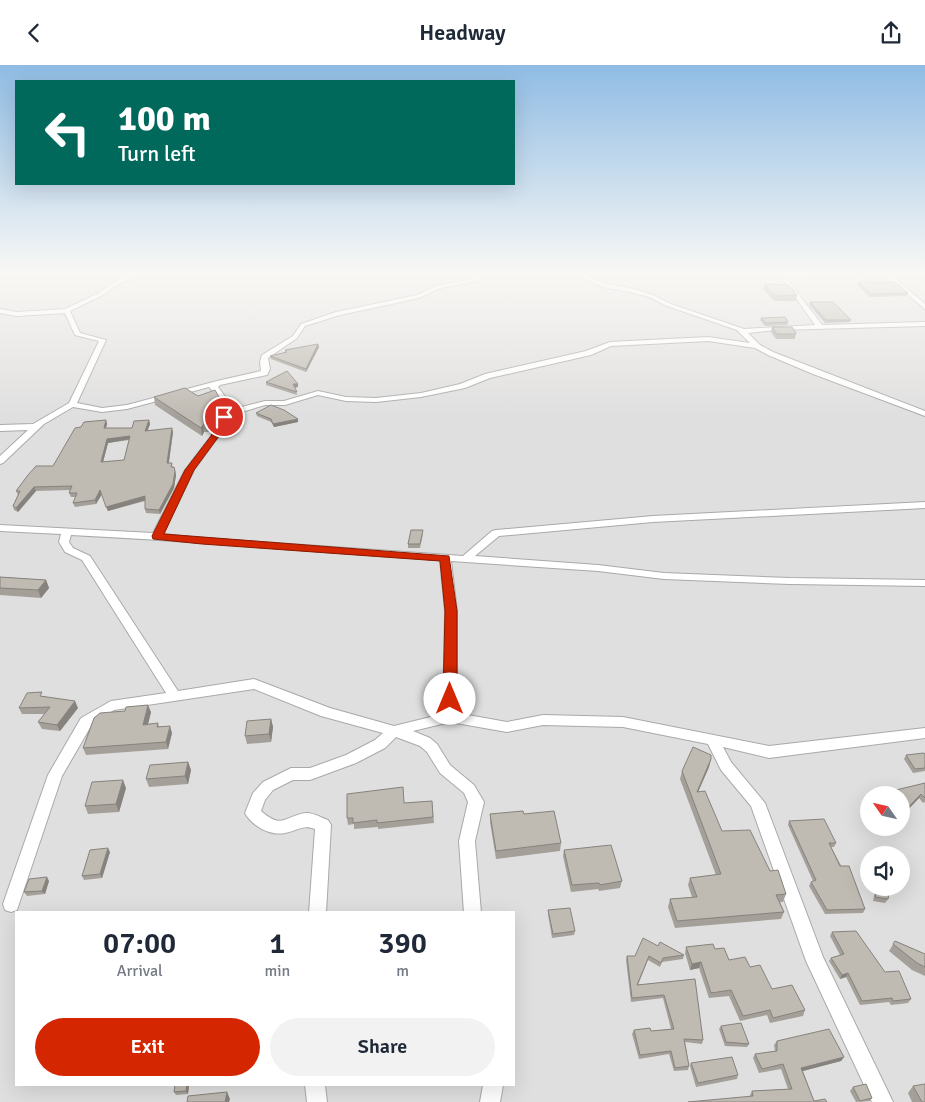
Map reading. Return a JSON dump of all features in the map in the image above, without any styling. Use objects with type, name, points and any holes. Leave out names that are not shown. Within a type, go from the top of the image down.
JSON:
[{"type":"street","points":[[0,461],[47,417],[72,404],[103,342],[99,339],[77,334],[71,319]]},
{"type":"street","points":[[72,404],[102,410],[127,407],[216,383],[264,373],[266,369],[265,357],[294,337],[303,325],[319,319]]},
{"type":"street","points":[[710,319],[743,331],[925,324]]},
{"type":"street","points":[[814,319],[820,327]]},
{"type":"street","points":[[743,331],[757,346]]},
{"type":"street","points":[[157,536],[190,470],[215,436],[224,417],[232,412],[265,403],[293,401],[318,393],[346,399],[376,400],[421,395],[462,386],[488,376],[588,353],[610,345],[650,341],[708,339],[757,346],[824,376],[910,406],[925,414]]},
{"type":"street","points":[[216,383],[213,387],[219,392],[232,412]]},
{"type":"street","points":[[0,428],[35,427]]},
{"type":"street","points":[[466,559],[496,533],[653,519],[925,505]]},
{"type":"street","points":[[0,528],[157,536],[202,541],[598,568],[664,576],[790,581],[925,583]]},
{"type":"street","points":[[67,532],[64,542],[69,551],[86,558],[175,696]]},
{"type":"street","points":[[445,558],[451,611],[450,717]]},
{"type":"street","points":[[12,904],[55,775],[86,722],[111,706],[254,685],[289,695],[326,712],[394,731],[425,742],[432,748],[445,769],[469,789],[474,795],[476,802],[476,809],[469,828],[467,841],[473,911]]},
{"type":"street","points":[[317,911],[323,825],[307,819],[287,827],[275,829],[263,823],[253,813],[258,797],[268,787],[291,774],[310,774],[351,759],[380,744],[394,731],[450,717],[507,727],[543,720],[623,722],[713,740],[738,743],[769,752],[925,733]]},
{"type":"street","points":[[713,740],[726,766],[757,803],[815,961],[882,1102]]},
{"type":"street","points":[[315,1086],[317,1102]]},
{"type":"street","points":[[490,1102],[493,1086]]},
{"type":"shaded area","points":[[0,319],[925,319],[925,1102],[0,1102]]},
{"type":"building","points":[[762,319],[786,319],[788,322],[766,323]]},
{"type":"building","points":[[772,327],[792,327],[796,333],[777,334]]},
{"type":"building","points":[[318,344],[306,369],[270,356],[287,352],[285,350]]},
{"type":"building","points":[[287,371],[298,384],[293,384],[297,392],[266,382]]},
{"type":"building","points":[[185,388],[198,396],[215,390],[222,402],[209,424],[203,425],[201,428],[154,397]]},
{"type":"building","points":[[271,405],[284,410],[298,419],[273,424],[271,419],[256,413]]},
{"type":"building","points":[[106,420],[104,428],[132,428],[134,421],[149,420],[145,431],[172,428],[167,463],[172,463],[171,467],[174,467],[173,484],[159,510],[145,509],[145,496],[106,507],[100,490],[95,500],[73,503],[77,493],[69,493],[72,486],[34,487],[16,508],[13,506],[20,491],[16,491],[28,475],[36,466],[53,466],[75,428],[81,427],[84,422]],"holes":[[[130,436],[124,460],[101,462],[107,439]]]},
{"type":"building","points":[[411,530],[423,530],[420,544],[408,544]]},
{"type":"building","points":[[0,577],[46,580],[38,590],[0,588]]},
{"type":"building","points":[[42,692],[40,696],[75,701],[57,725],[38,722],[50,707],[19,708],[27,693]]},
{"type":"building","points":[[148,705],[143,725],[158,723],[157,727],[170,726],[166,742],[83,748],[94,718],[100,713],[125,711],[126,707]]},
{"type":"building","points":[[271,719],[269,734],[245,736],[247,721]]},
{"type":"building","points":[[693,747],[711,755],[697,792],[705,791],[722,831],[750,830],[770,871],[778,870],[786,894],[776,895],[784,912],[677,921],[670,899],[697,897],[690,878],[721,874],[682,771]]},
{"type":"building","points":[[924,753],[925,768],[915,769],[906,755]]},
{"type":"building","points":[[188,762],[185,776],[146,779],[150,765]]},
{"type":"building","points":[[123,780],[116,804],[85,806],[92,782]]},
{"type":"building","points":[[925,783],[925,798],[921,794],[910,806],[910,787]]},
{"type":"building","points":[[403,787],[404,803],[432,801],[433,817],[377,823],[377,820],[353,823],[353,818],[347,818],[347,794]]},
{"type":"building","points":[[523,811],[524,814],[554,811],[561,843],[496,851],[490,814]]},
{"type":"building","points":[[824,819],[836,843],[829,843],[840,866],[849,866],[865,909],[827,910],[811,882],[816,880],[789,821]]},
{"type":"building","points":[[611,845],[622,881],[600,885],[599,883],[572,885],[564,850]]},
{"type":"building","points":[[108,848],[100,874],[82,876],[90,850]]},
{"type":"building","points":[[47,877],[42,891],[24,892],[29,879]]},
{"type":"building","points":[[875,896],[888,896],[888,899]]},
{"type":"building","points":[[570,908],[575,931],[553,934],[548,910]]},
{"type":"building","points":[[856,931],[885,972],[899,971],[911,999],[893,1001],[892,998],[862,1001],[848,973],[842,975],[831,958],[844,954],[832,932]]},
{"type":"building","points":[[643,938],[658,946],[660,942],[684,955],[663,958],[661,963],[649,956],[637,985],[695,979],[703,1040],[684,1039],[689,1066],[675,1068],[671,1051],[640,1055],[634,1030],[650,1028],[651,1031],[674,1029],[664,995],[632,998],[627,956],[635,956]]},
{"type":"building","points":[[895,941],[925,954],[925,967],[893,944]]},
{"type":"building","points":[[713,944],[715,949],[724,948],[729,960],[745,957],[750,967],[760,965],[772,989],[792,985],[805,1010],[773,1018],[770,1010],[743,1016],[731,990],[711,993],[701,962],[692,964],[686,947]]},
{"type":"building","points":[[741,1023],[749,1044],[726,1042],[721,1026]]},
{"type":"building","points":[[829,1029],[844,1057],[801,1068],[814,1101],[825,1099],[827,1102],[688,1102],[753,1096],[752,1091],[792,1089],[783,1064],[762,1069],[755,1054],[777,1051],[777,1041]]},
{"type":"building","points":[[732,1057],[738,1075],[698,1083],[691,1063]]},
{"type":"building","points":[[866,1084],[872,1098],[860,1101],[853,1087]]},
{"type":"building","points":[[925,1084],[925,1102],[922,1102],[913,1086]]},
{"type":"building","points":[[175,1086],[187,1086],[186,1091],[174,1092]]},
{"type":"building","points":[[227,1092],[225,1102],[187,1102],[188,1096]]},
{"type":"route","points":[[224,417],[215,436],[190,470],[176,494],[170,512],[157,536],[202,541],[445,558],[451,611],[450,699]]}]
